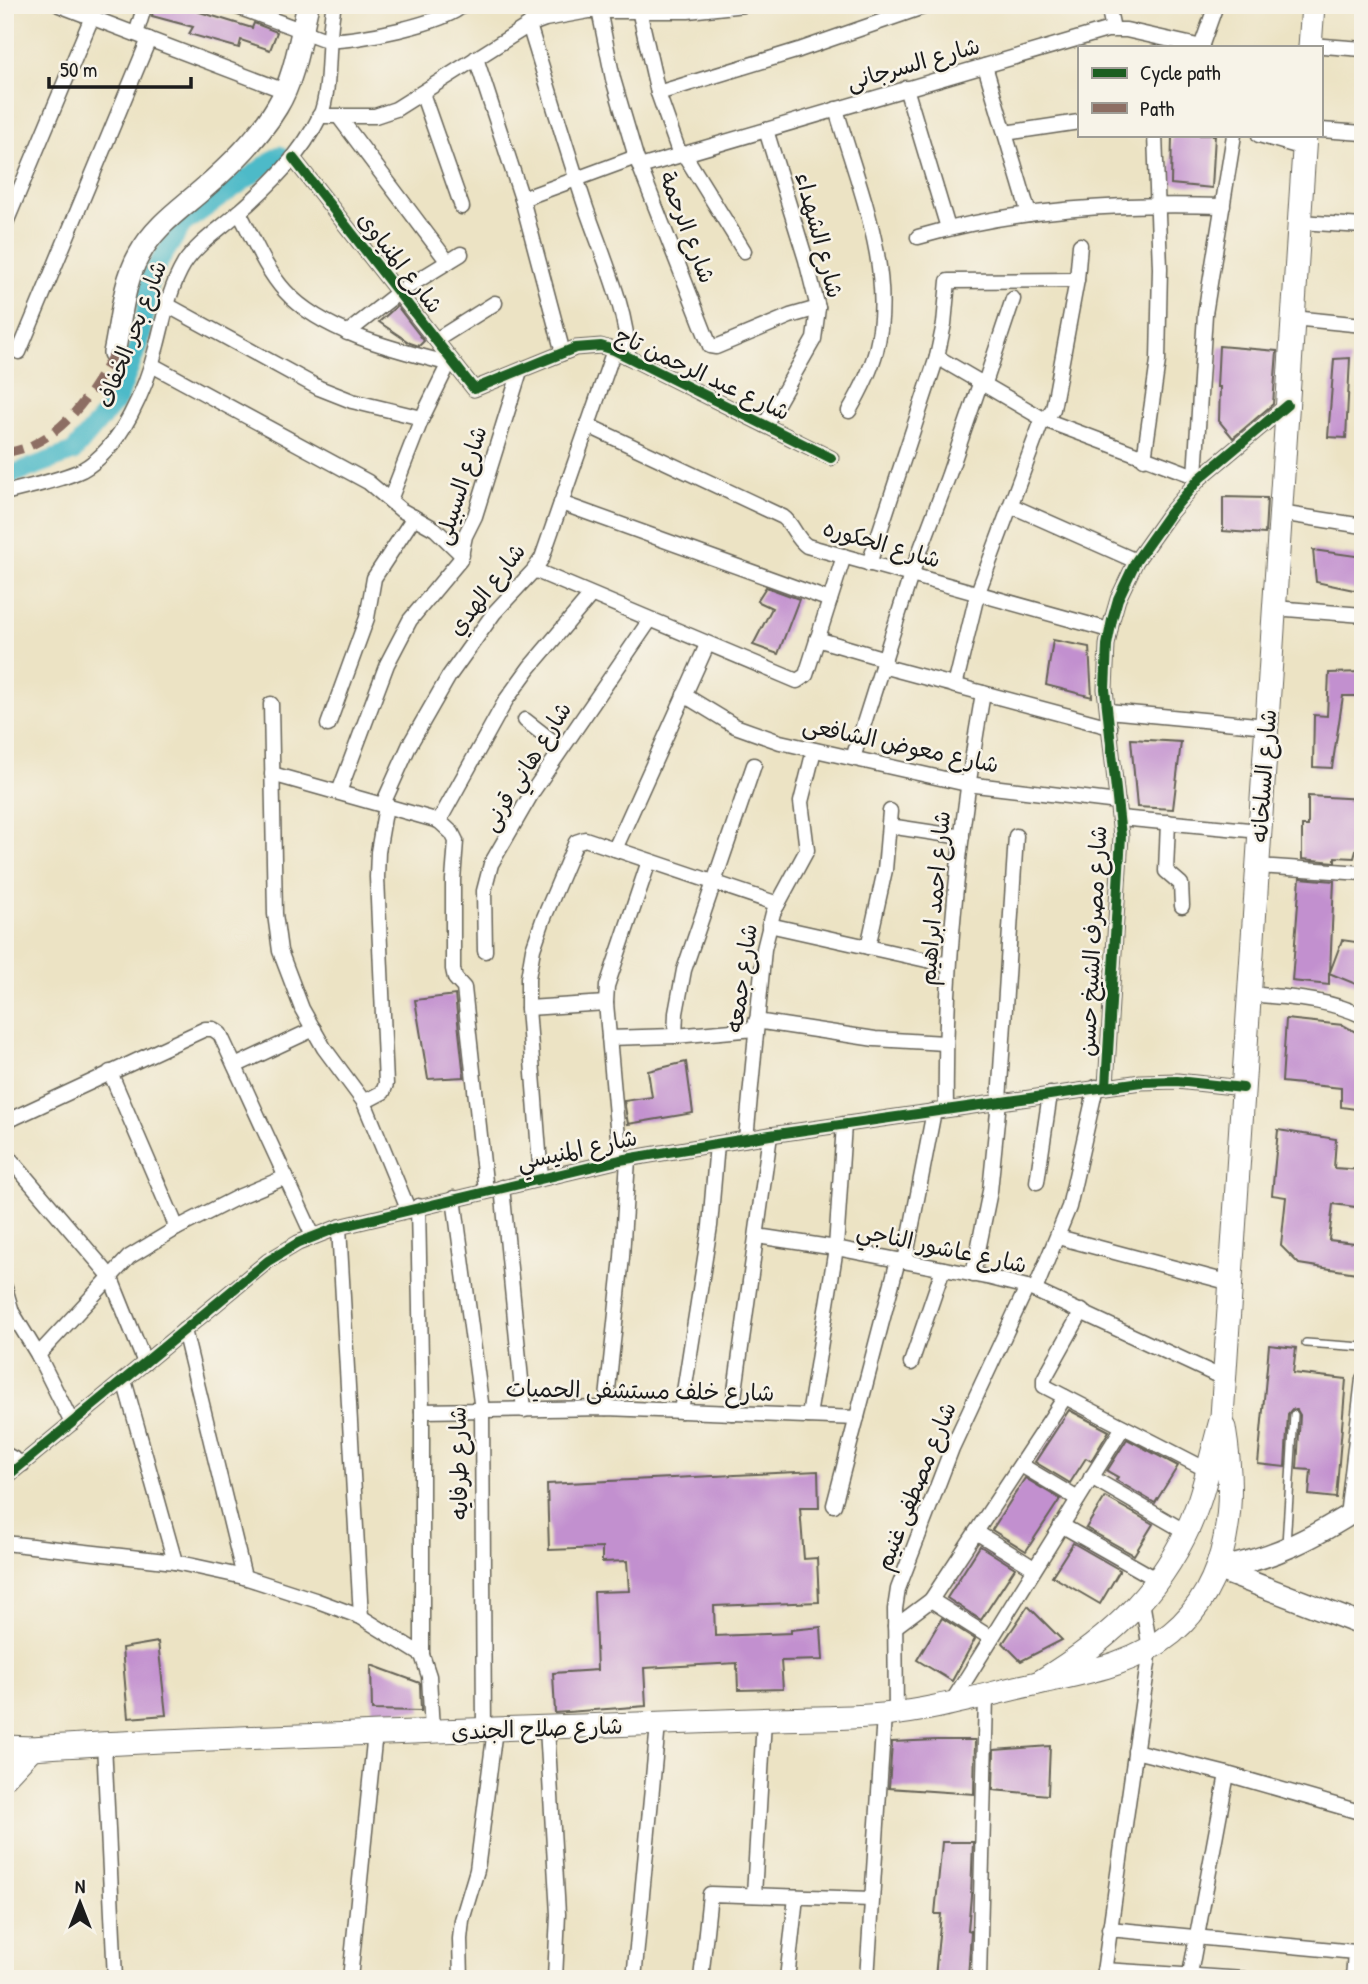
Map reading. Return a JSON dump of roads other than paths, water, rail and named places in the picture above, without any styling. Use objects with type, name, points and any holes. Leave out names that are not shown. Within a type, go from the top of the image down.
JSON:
[{"type":"main road","points":[[1310,46],[1313,5]]},
{"type":"main road","name":"شارع السلخانه","points":[[1222,1417],[1304,141]]},
{"type":"main road","name":"شارع صلاح الجندى","points":[[1038,1683],[1098,1643],[1142,1601],[1158,1580],[1186,1532],[1199,1501],[1222,1417]]},
{"type":"main road","name":"شارع صلاح الجندى","points":[[5,1747],[890,1714],[949,1705],[1081,1675],[1117,1665],[1150,1649],[1175,1631],[1195,1609],[1209,1587],[1217,1569],[1227,1526],[1230,1481],[1222,1417]]},
{"type":"main road","points":[[5,1777],[32,1748]]},
{"type":"street","points":[[59,5],[285,90]]},
{"type":"street","points":[[19,352],[142,36],[145,5]]},
{"type":"street","points":[[232,5],[328,40],[400,30],[432,20],[463,5]]},
{"type":"street","name":"شارع بحر الخفاف","points":[[114,353],[132,271],[147,242],[157,229],[244,151],[269,120],[285,90],[308,5]]},
{"type":"street","name":"شارع بحر الخفاف","points":[[5,493],[79,471],[111,446],[125,424],[152,365],[177,277],[193,252],[239,212],[293,158],[319,116],[326,92],[328,40],[334,5]]},
{"type":"street","name":"شارع الهدي","points":[[364,1102],[383,1092],[386,1084],[377,877],[384,805],[410,744],[449,676],[494,613],[542,558],[587,425],[628,343],[623,318],[576,179],[530,24],[532,5]]},
{"type":"street","points":[[319,116],[375,116],[386,113],[530,24],[560,15],[593,9],[708,10],[744,5]]},
{"type":"street","points":[[659,93],[799,50],[929,5]]},
{"type":"street","points":[[1108,5],[1114,29]]},
{"type":"street","points":[[1201,46],[1216,5]]},
{"type":"street","name":"شارع الرحمة","points":[[593,9],[638,162],[710,346],[716,347],[790,316],[818,308]]},
{"type":"street","points":[[639,10],[659,93],[682,154],[744,251]]},
{"type":"street","points":[[5,225],[92,17]]},
{"type":"street","name":"شارع السرجانى","points":[[522,199],[576,179],[638,162],[682,154],[1114,29],[1151,42],[1191,46]]},
{"type":"street","points":[[1322,47],[1363,49]]},
{"type":"street","points":[[476,58],[522,199],[563,354]]},
{"type":"street","points":[[985,66],[1029,214]]},
{"type":"street","points":[[906,88],[948,228]]},
{"type":"street","points":[[422,93],[462,207]]},
{"type":"street","points":[[836,109],[879,257],[883,289],[876,353],[865,383],[849,411]]},
{"type":"street","points":[[339,117],[448,262]]},
{"type":"street","points":[[1005,133],[1078,122]]},
{"type":"street","name":"شارع الشهداء","points":[[765,425],[814,339],[818,308],[766,130]]},
{"type":"street","points":[[1322,130],[1363,133]]},
{"type":"street","points":[[1144,458],[1158,361],[1160,268],[1155,136]]},
{"type":"street","points":[[937,357],[1045,420],[1198,477],[1205,314],[1234,136]]},
{"type":"street","points":[[1266,136],[1304,141]]},
{"type":"street","name":"شارع المنياوى","points":[[293,158],[452,364],[476,389]]},
{"type":"street","points":[[918,237],[992,219],[1097,206],[1223,206]]},
{"type":"street","points":[[239,212],[283,289],[323,322],[347,333],[452,364],[422,418],[390,500]]},
{"type":"street","points":[[1299,222],[1363,226]]},
{"type":"street","points":[[955,686],[977,595],[1040,426],[1053,409],[1077,280],[1080,245]]},
{"type":"street","points":[[347,333],[399,292],[461,254]]},
{"type":"street","points":[[869,564],[937,357],[944,324],[947,282],[1077,280]]},
{"type":"street","points":[[853,758],[911,575],[1013,299]]},
{"type":"street","points":[[436,340],[495,303]]},
{"type":"street","points":[[167,305],[319,388],[352,401],[422,418]]},
{"type":"street","points":[[1293,318],[1363,324]]},
{"type":"street","name":"شارع عبد الرحمن تاج","points":[[476,389],[590,346],[621,353],[831,458]]},
{"type":"street","points":[[152,365],[368,482],[401,510],[435,529],[462,555]]},
{"type":"street","name":"شارع السبيلى","points":[[339,792],[387,664],[398,642],[410,620],[462,555],[465,536],[475,516],[520,371]]},
{"type":"street","name":"شارع مصرف الشيخ حسن","points":[[1058,1237],[1079,1174],[1101,1086],[1121,854],[1105,667],[1109,630],[1118,599],[1136,561],[1198,477],[1287,405]]},
{"type":"street","name":"شارع الحكوره","points":[[587,425],[783,517],[791,524],[802,543],[977,595],[1109,630]]},
{"type":"street","points":[[561,503],[830,600]]},
{"type":"street","points":[[1012,506],[1136,561]]},
{"type":"street","points":[[1280,513],[1363,526]]},
{"type":"street","points":[[328,725],[367,618],[373,578],[414,517]]},
{"type":"street","points":[[534,570],[793,681],[804,678],[844,556]]},
{"type":"street","points":[[439,821],[506,700],[530,667],[591,595]]},
{"type":"street","points":[[1274,608],[1363,615]]},
{"type":"street","name":"شارع هاني قرنى","points":[[485,951],[483,905],[486,877],[533,791],[650,620]]},
{"type":"street","points":[[817,639],[955,686],[1110,727]]},
{"type":"street","points":[[615,849],[707,645]]},
{"type":"street","name":"شارع احمد ابراهيم","points":[[834,1505],[902,1261],[940,1110],[949,965],[967,784],[983,693]]},
{"type":"street","name":"شارع معوض الشافعى","points":[[684,695],[754,734],[814,750],[967,784],[1118,802]]},
{"type":"street","points":[[271,704],[275,914],[280,951],[291,984],[314,1029],[324,1048],[364,1102],[413,1208],[422,1411],[422,1654],[429,1676],[432,1731]]},
{"type":"street","points":[[1108,711],[1266,726]]},
{"type":"street","points":[[525,720],[561,748]]},
{"type":"street","name":"شارع جمعه","points":[[746,1139],[764,949],[769,925],[778,904],[807,850],[801,802],[814,750]]},
{"type":"street","points":[[675,1037],[676,1013],[684,970],[754,765]]},
{"type":"street","points":[[272,774],[439,821],[452,833],[456,841],[453,969],[454,978],[464,988],[486,1191]]},
{"type":"street","points":[[868,947],[885,870],[890,811]]},
{"type":"street","points":[[1120,818],[1260,831]]},
{"type":"street","points":[[1168,822],[1166,871],[1181,884],[1182,906]]},
{"type":"street","points":[[889,826],[962,836]]},
{"type":"street","points":[[973,1275],[990,1191],[999,1101],[1016,836]]},
{"type":"street","points":[[541,1178],[528,978],[533,949],[579,840],[585,839],[778,904]]},
{"type":"street","points":[[606,1408],[622,1256],[624,1159],[609,1038],[607,986],[649,861]]},
{"type":"street","points":[[1257,866],[1363,873]]},
{"type":"street","points":[[769,925],[949,965]]},
{"type":"street","points":[[1250,994],[1315,1000],[1340,1005],[1363,1016]]},
{"type":"street","points":[[528,1008],[606,1003]]},
{"type":"street","points":[[609,1038],[675,1037],[756,1025],[875,1039],[945,1043]]},
{"type":"street","points":[[5,1122],[205,1029],[213,1029],[220,1034],[313,1236]]},
{"type":"street","points":[[234,1066],[314,1029]]},
{"type":"street","points":[[110,1072],[177,1228]]},
{"type":"street","name":"شارع المنيسي","points":[[5,1478],[268,1261],[313,1236],[339,1227],[624,1159],[770,1135],[1101,1086],[1177,1081],[1243,1088]]},
{"type":"street","points":[[1037,1182],[1050,1094]]},
{"type":"street","points":[[809,1416],[836,1248],[844,1124]]},
{"type":"street","points":[[732,1413],[770,1135]]},
{"type":"street","points":[[681,1411],[710,1226],[717,1144]]},
{"type":"street","points":[[5,1153],[110,1276],[145,1363]]},
{"type":"street","points":[[38,1355],[129,1256],[237,1197],[286,1177]]},
{"type":"street","points":[[502,1187],[524,1409]]},
{"type":"street","name":"شارع طرفايه","points":[[454,1198],[482,1410],[489,1729],[477,1870],[462,1920],[461,1979]]},
{"type":"street","points":[[339,1227],[361,1617]]},
{"type":"street","name":"شارع عاشور الناجي","points":[[757,1236],[836,1248],[1031,1289],[1224,1379]]},
{"type":"street","points":[[1058,1237],[1231,1283]]},
{"type":"street","name":"شارع مصطفى غنيم","points":[[867,1979],[898,1589],[952,1448],[1058,1237]]},
{"type":"street","points":[[911,1363],[943,1269]]},
{"type":"street","points":[[5,1288],[12,1312],[38,1355],[72,1423]]},
{"type":"street","points":[[1082,1311],[1044,1381],[1046,1387],[1230,1481]]},
{"type":"street","points":[[184,1330],[244,1577]]},
{"type":"street","points":[[1217,1569],[1263,1559],[1286,1550],[1355,1511],[1363,1379]]},
{"type":"street","points":[[124,1381],[175,1562]]},
{"type":"street","points":[[895,1627],[931,1600],[1065,1397]]},
{"type":"street","name":"شارع خلف مستشفى الحميات","points":[[422,1411],[606,1408],[857,1418]]},
{"type":"street","points":[[949,1705],[1123,1427]]},
{"type":"street","points":[[5,1454],[23,1464]]},
{"type":"street","points":[[1021,1465],[1077,1499]]},
{"type":"street","points":[[1091,1477],[1186,1532]]},
{"type":"street","points":[[1061,1525],[1158,1580]]},
{"type":"street","points":[[976,1532],[1034,1568]]},
{"type":"street","points":[[5,1543],[175,1562],[244,1577],[361,1617],[422,1654]]},
{"type":"street","points":[[1217,1569],[1363,1625]]},
{"type":"street","points":[[931,1600],[991,1638]]},
{"type":"street","points":[[1142,1601],[1150,1649],[1104,1974],[1190,1974],[1244,1979]]},
{"type":"street","points":[[979,1979],[986,1697]]},
{"type":"street","points":[[754,1895],[764,1720]]},
{"type":"street","points":[[634,1979],[659,1724]]},
{"type":"street","points":[[547,1728],[558,1914],[555,1979]]},
{"type":"street","points":[[350,1979],[376,1732]]},
{"type":"street","points":[[104,1743],[115,1979]]},
{"type":"street","points":[[1135,1751],[1363,1813]]},
{"type":"street","points":[[1190,1974],[1227,1774]]},
{"type":"street","points":[[701,1979],[710,1894],[872,1899]]},
{"type":"street","points":[[787,1979],[796,1897]]},
{"type":"street","points":[[1109,1929],[1355,1952],[1353,1979]]},
{"type":"lane","points":[[1306,1343],[1363,1348]]},
{"type":"lane","points":[[1286,1550],[1294,1415]]},
{"type":"waterway","points":[[5,477],[73,452],[118,399],[142,335],[151,275],[183,224],[280,155]]}]
